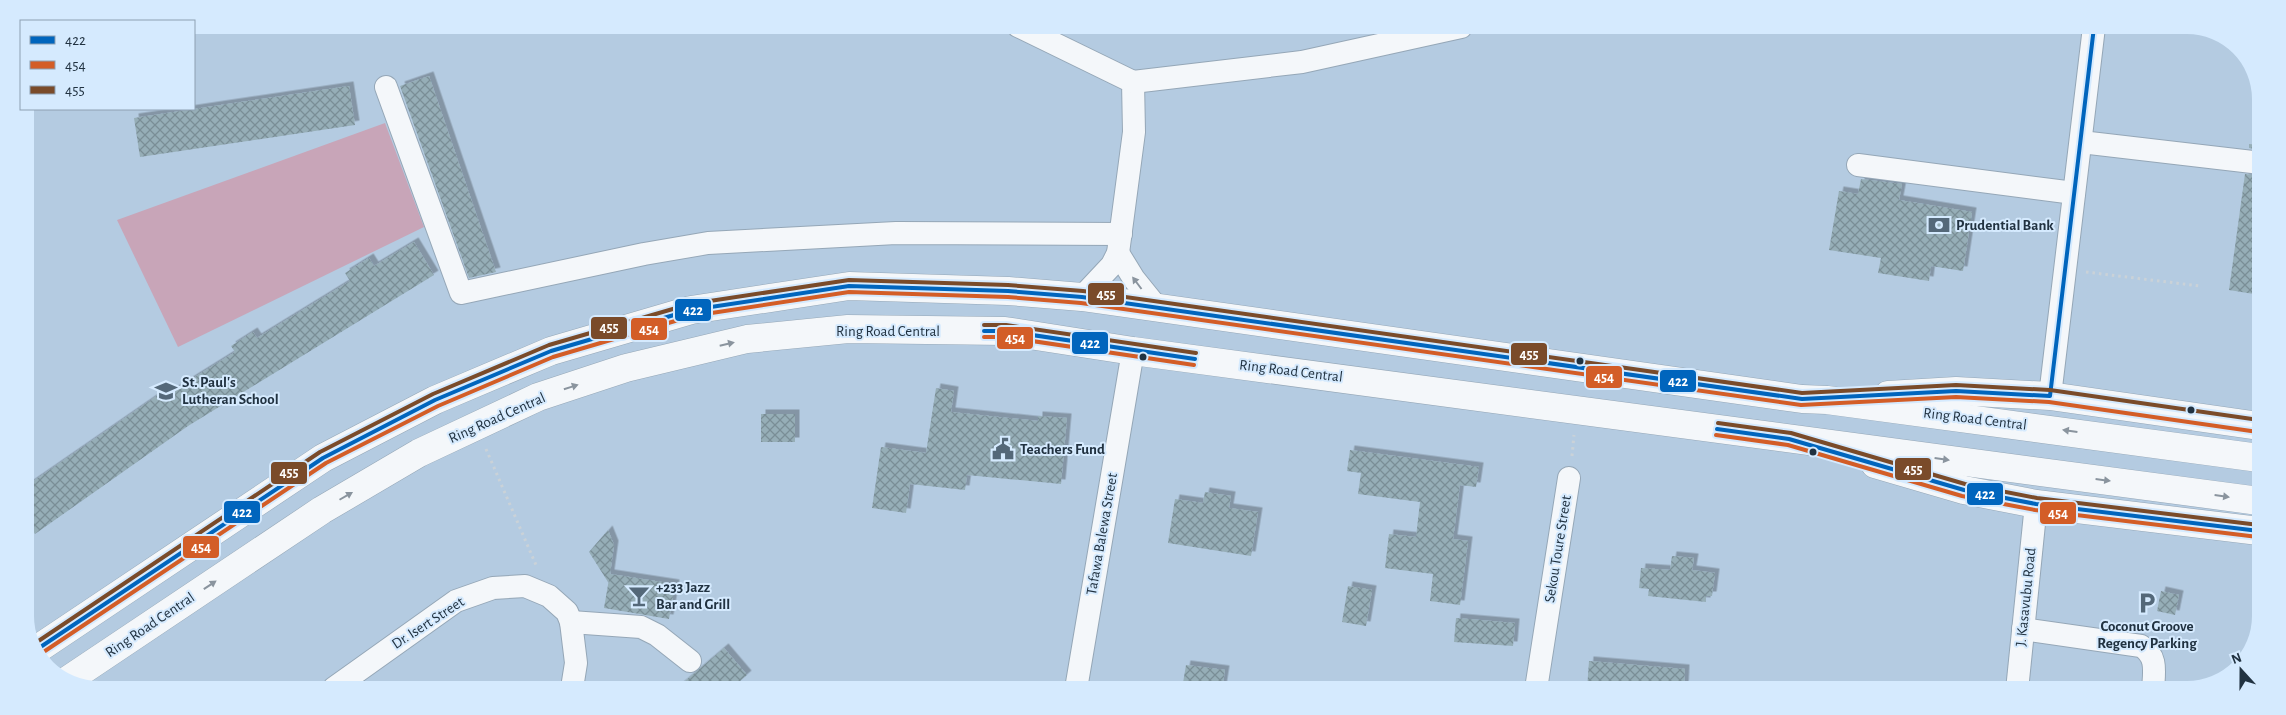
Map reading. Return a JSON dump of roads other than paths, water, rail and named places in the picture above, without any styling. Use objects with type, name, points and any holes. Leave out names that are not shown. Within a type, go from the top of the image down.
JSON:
[{"type":"main road","points":[[41,647],[324,458],[435,400],[552,351],[691,310],[849,286],[1008,291],[1082,297],[1159,310],[1802,399]]},
{"type":"main road","name":"Ring Road Central","points":[[74,676],[322,510],[419,453],[538,397],[626,368],[747,339],[848,329],[1005,331],[1133,351],[2252,500]]},
{"type":"main road","points":[[1331,376],[1337,334]]},
{"type":"main road","name":"Ring Road Central","points":[[1802,399],[1956,391],[2050,396],[2252,425]]},
{"type":"main road","name":"Ring Road Central","points":[[1802,399],[1837,401],[2252,457]]},
{"type":"main road","name":"Ring Road Central","points":[[1790,439],[1964,490],[2036,504],[2252,530]]},
{"type":"street","points":[[1034,34],[1133,82],[1302,62],[1429,34]]},
{"type":"street","points":[[2050,396],[2093,34]]},
{"type":"street","points":[[1082,297],[1112,264],[1119,243],[1134,132],[1133,82]]},
{"type":"street","points":[[386,87],[461,293],[644,254],[708,243],[896,233],[1119,243]]},
{"type":"street","points":[[2081,142],[2252,162]]},
{"type":"street","points":[[1858,165],[2074,193]]},
{"type":"street","points":[[1119,243],[1134,279],[1159,310]]},
{"type":"street","name":"Tafawa Balewa Street","points":[[1077,681],[1133,351]]},
{"type":"street","name":"Sekou Toure Street","points":[[1537,681],[1569,478]]},
{"type":"street","name":"J. Kasavubu Road","points":[[2018,681],[2036,504]]},
{"type":"street","name":"Dr. Isert Street","points":[[344,681],[456,601],[493,588],[525,586],[549,596],[567,612],[571,622]]},
{"type":"street","points":[[573,681],[576,664],[571,622],[641,627],[657,635],[690,661]]},
{"type":"street","points":[[2023,629],[2141,646],[2150,652],[2154,662],[2153,681]]},
{"type":"place","name":"Prudential Bank","points":[[1939,225]]},
{"type":"place","name":"St. Paul's Lutheran School","points":[[166,391]]},
{"type":"place","name":"Teachers Fund","points":[[1003,449]]},
{"type":"place","name":"+233 Jazz Bar and Grill","points":[[639,596]]},
{"type":"place","name":"Coconut Groove Regency Parking","points":[[2147,603]]}]
